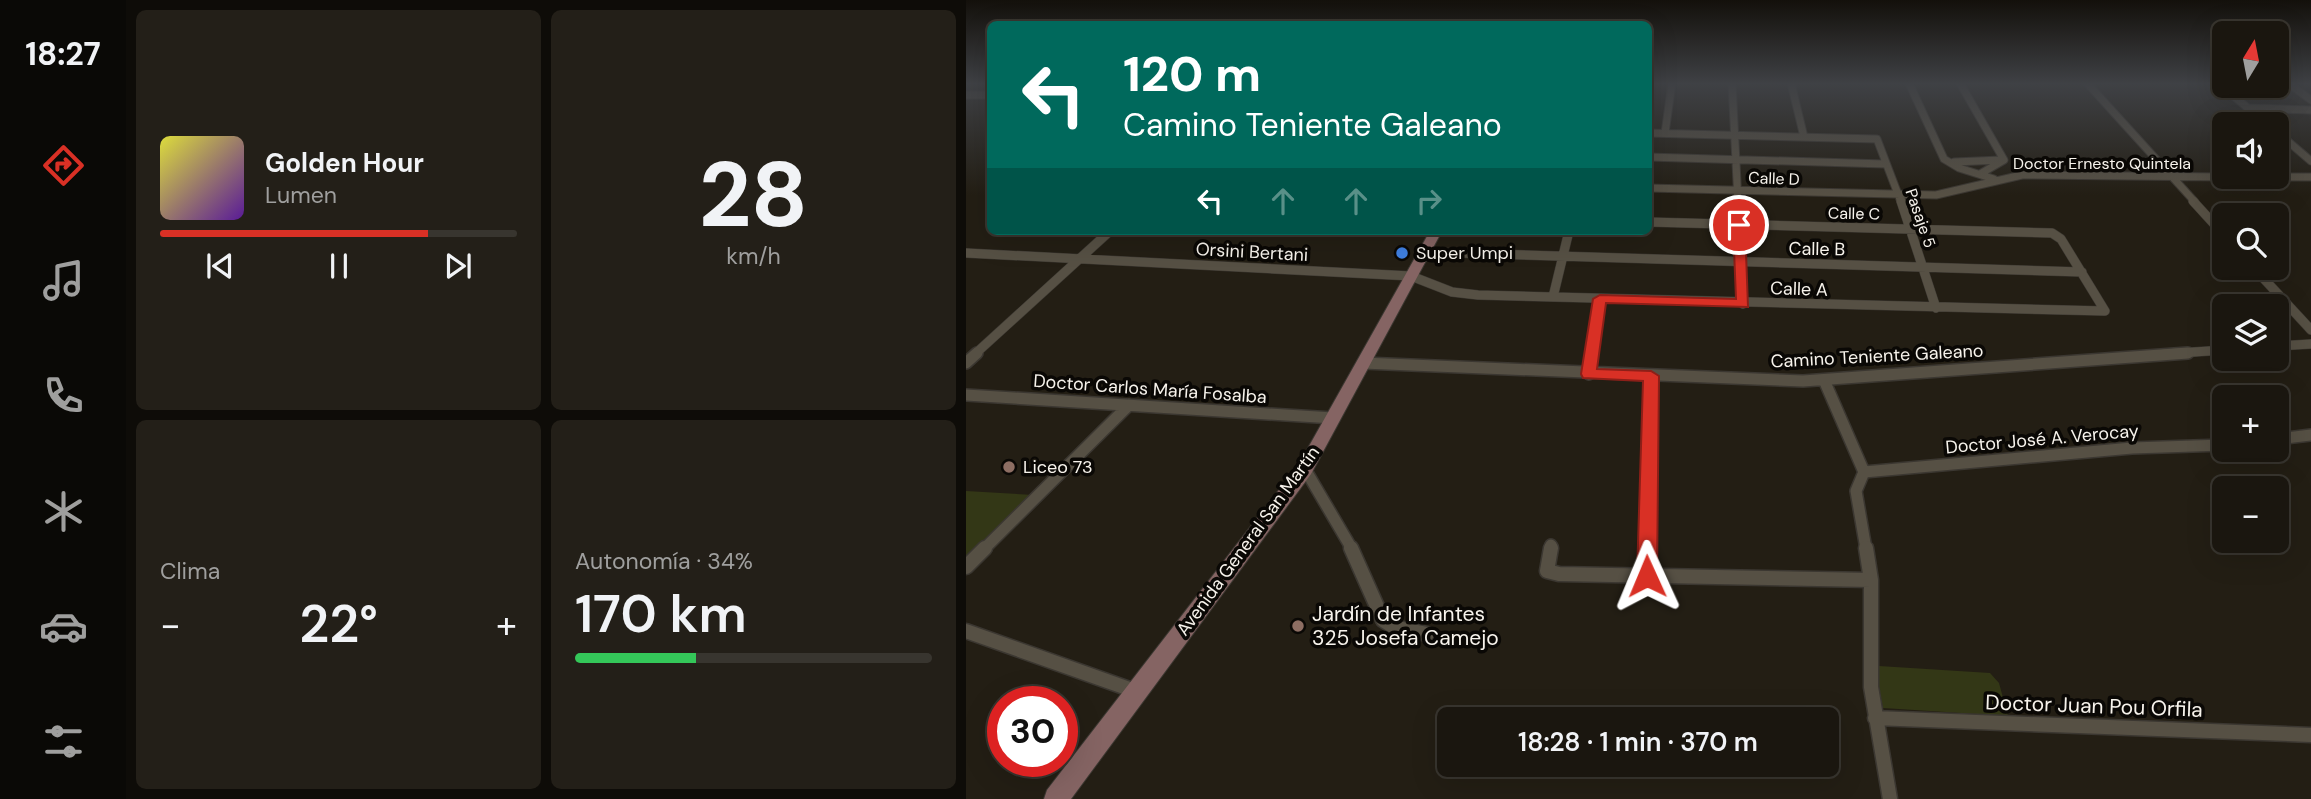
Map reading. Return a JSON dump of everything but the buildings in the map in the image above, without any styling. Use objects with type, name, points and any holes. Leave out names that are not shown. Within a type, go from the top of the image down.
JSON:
[{"type":"main road","name":"Avenida General San Martín","points":[[1056,799],[1304,469],[1434,235]]},
{"type":"street","points":[[1665,133],[1667,120]]},
{"type":"street","points":[[1734,120],[1743,304]]},
{"type":"street","points":[[1652,133],[1804,137],[1800,120]]},
{"type":"street","points":[[1927,120],[1948,162],[1994,179]]},
{"type":"street","points":[[1981,120],[2004,160]]},
{"type":"street","points":[[2120,120],[2212,223]]},
{"type":"street","name":"Pasaje 5","points":[[1804,137],[1877,139],[1899,195],[1936,308]]},
{"type":"street","points":[[2289,142],[2311,161]]},
{"type":"street","points":[[1652,158],[1885,164]]},
{"type":"street","points":[[1948,162],[2004,160]]},
{"type":"street","points":[[1980,174],[2004,160]]},
{"type":"street","name":"Doctor Ernesto Quintela","points":[[1899,195],[1950,193],[1994,179],[2036,175],[2212,177]]},
{"type":"street","points":[[2289,177],[2311,177]]},
{"type":"street","name":"Calle D","points":[[1652,188],[1899,195]]},
{"type":"street","name":"Calle C","points":[[1652,222],[2058,234],[2082,272]]},
{"type":"street","points":[[966,363],[1106,235]]},
{"type":"street","points":[[1553,298],[1568,235]]},
{"type":"street","name":"Calle B","points":[[1425,252],[2082,272]]},
{"type":"street","name":"Orsini Bertani","points":[[966,253],[1411,276]]},
{"type":"street","name":"Calle A","points":[[1411,276],[1459,293],[1553,298],[2091,313],[2105,311],[2082,272]]},
{"type":"street","points":[[2265,280],[2311,330]]},
{"type":"street","points":[[1589,374],[1600,299]]},
{"type":"street","points":[[2289,345],[2311,344]]},
{"type":"street","name":"Camino Teniente Galeano","points":[[1363,363],[1589,374],[1824,380],[2212,351]]},
{"type":"street","points":[[1647,576],[1651,376]]},
{"type":"street","points":[[1824,380],[1864,472],[1856,491],[1871,580],[1869,668],[1890,799]]},
{"type":"street","name":"Doctor Carlos María Fosalba","points":[[966,395],[1333,418]]},
{"type":"street","points":[[966,567],[1129,405]]},
{"type":"street","points":[[2289,438],[2311,435]]},
{"type":"street","name":"Doctor José A. Verocay","points":[[1864,472],[2132,448],[2212,445]]},
{"type":"street","points":[[1304,469],[1332,512],[1367,579],[1383,620],[1394,627],[1427,634]]},
{"type":"street","points":[[1551,545],[1547,571],[1559,575],[1871,580]]},
{"type":"street","points":[[966,631],[1138,692]]},
{"type":"street","name":"Doctor Juan Pou Orfila","points":[[1875,718],[2311,735]]},
{"type":"green space","points":[[966,491],[1034,495],[966,560]]},
{"type":"green space","points":[[1879,666],[1990,673],[1999,683],[2008,716],[1883,708],[1877,676]]},
{"type":"place","name":"Super Umpi","points":[[1402,253]]},
{"type":"place","name":"Liceo 73","points":[[1009,467]]},
{"type":"place","name":"Jardín de Infantes 325 Josefa Camejo","points":[[1298,626]]},
{"type":"route","points":[[1647,576],[1651,376],[1589,374],[1600,299],[1743,304],[1739,225]]}]
